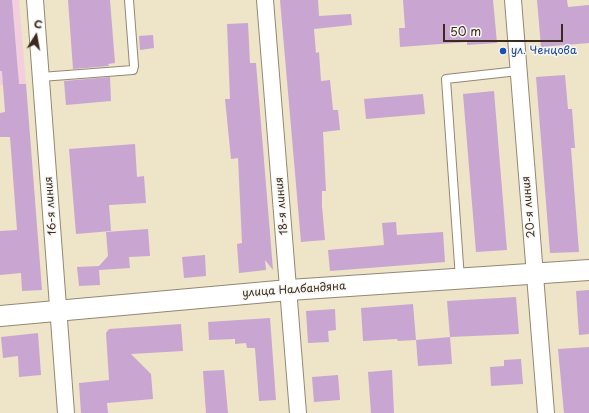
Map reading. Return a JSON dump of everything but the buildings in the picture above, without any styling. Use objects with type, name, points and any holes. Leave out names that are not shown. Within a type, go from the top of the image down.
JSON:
[{"type":"street","name":"16-я линия","points":[[35,0],[66,413]]},
{"type":"street","name":"18-я линия","points":[[265,0],[298,413]]},
{"type":"street","name":"20-я линия","points":[[513,0],[546,413]]},
{"type":"street","name":"улица Налбандяна","points":[[0,316],[289,290],[589,270]]},
{"type":"lane","points":[[41,78],[133,70],[134,66],[129,0]]},
{"type":"lane","points":[[460,279],[446,79],[518,71]]},
{"type":"shaded area","points":[[0,0],[19,0],[26,84],[0,85]]},
{"type":"place","name":"ул. Ченцова","points":[[503,51]]}]
